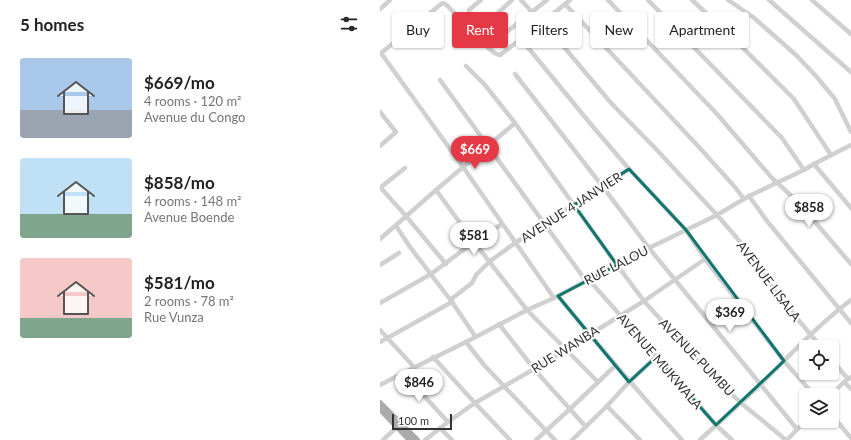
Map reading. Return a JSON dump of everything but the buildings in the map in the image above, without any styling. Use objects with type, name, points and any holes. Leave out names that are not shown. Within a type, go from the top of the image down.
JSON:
[{"type":"main road","points":[[380,403],[416,440]]},
{"type":"main road","points":[[380,410],[410,440]]},
{"type":"street","points":[[380,9],[390,0]]},
{"type":"street","points":[[469,10],[480,0]]},
{"type":"street","points":[[499,12],[512,0]]},
{"type":"street","points":[[521,0],[532,12],[547,0]]},
{"type":"street","points":[[608,0],[717,114],[777,182],[798,202],[851,264]]},
{"type":"street","points":[[648,0],[782,138],[804,170]]},
{"type":"street","points":[[692,0],[764,68],[794,99],[831,155]]},
{"type":"street","points":[[728,0],[758,21],[796,55],[816,76],[835,99],[851,132]]},
{"type":"street","points":[[769,0],[851,72]]},
{"type":"street","points":[[812,0],[851,34]]},
{"type":"street","points":[[556,12],[568,2],[734,186],[744,199]]},
{"type":"street","points":[[516,42],[500,54],[496,54],[464,22],[459,19],[447,5],[443,3],[380,54],[463,167],[515,243],[556,297],[616,365],[629,382],[682,440]]},
{"type":"street","points":[[508,31],[516,25]]},
{"type":"street","points":[[529,48],[629,169],[686,230],[705,259],[784,361],[808,388]]},
{"type":"street","name":"AVENUE LISALA","points":[[565,48],[611,103],[656,148],[737,238],[780,298],[815,340]]},
{"type":"street","name":"AVENUE PUMBU","points":[[466,66],[484,85],[515,123],[616,265],[644,301],[696,359],[741,402],[786,440]]},
{"type":"street","points":[[515,74],[649,248],[797,429],[786,440]]},
{"type":"street","name":"AVENUE MUKWALA","points":[[440,80],[544,224],[587,280],[620,315],[716,425],[732,440]]},
{"type":"street","points":[[380,112],[396,132],[380,146]]},
{"type":"street","points":[[380,239],[515,123]]},
{"type":"street","name":"RUE LALOU","points":[[380,385],[717,215],[749,196],[804,170],[851,145]]},
{"type":"street","points":[[814,164],[851,208]]},
{"type":"street","points":[[405,168],[380,188],[406,216],[446,264]]},
{"type":"street","name":"AVENUE 4 JANVIER","points":[[380,342],[452,302],[452,298],[472,283],[476,275],[489,262],[515,243],[629,169]]},
{"type":"street","points":[[436,190],[489,262],[527,310],[598,382]]},
{"type":"street","points":[[749,196],[767,221],[851,323]]},
{"type":"street","points":[[380,303],[431,274],[474,242],[502,224]]},
{"type":"street","points":[[396,226],[475,336]]},
{"type":"street","points":[[380,265],[399,253]]},
{"type":"street","name":"RUE WANBA","points":[[425,440],[475,403],[534,369],[644,301],[705,259]]},
{"type":"street","points":[[700,440],[839,309],[851,300]]},
{"type":"street","points":[[499,324],[534,369],[586,426]]},
{"type":"street","points":[[380,330],[414,367]]},
{"type":"street","points":[[466,342],[484,365],[555,440]]},
{"type":"street","points":[[433,357],[510,440]]},
{"type":"street","points":[[572,440],[656,357]]},
{"type":"street","points":[[536,440],[616,365]]},
{"type":"street","points":[[839,368],[848,379],[851,389]]},
{"type":"street","points":[[403,373],[448,422]]},
{"type":"street","points":[[838,388],[848,379]]},
{"type":"street","points":[[606,406],[640,440]]},
{"type":"street","points":[[839,423],[851,438]]},
{"type":"street","points":[[383,440],[397,427]]},
{"type":"street","points":[[440,428],[452,440]]},
{"type":"highlighted area","points":[[629,169],[686,230],[784,361],[716,425],[656,357],[629,382],[558,296],[617,265],[574,205]]}]
